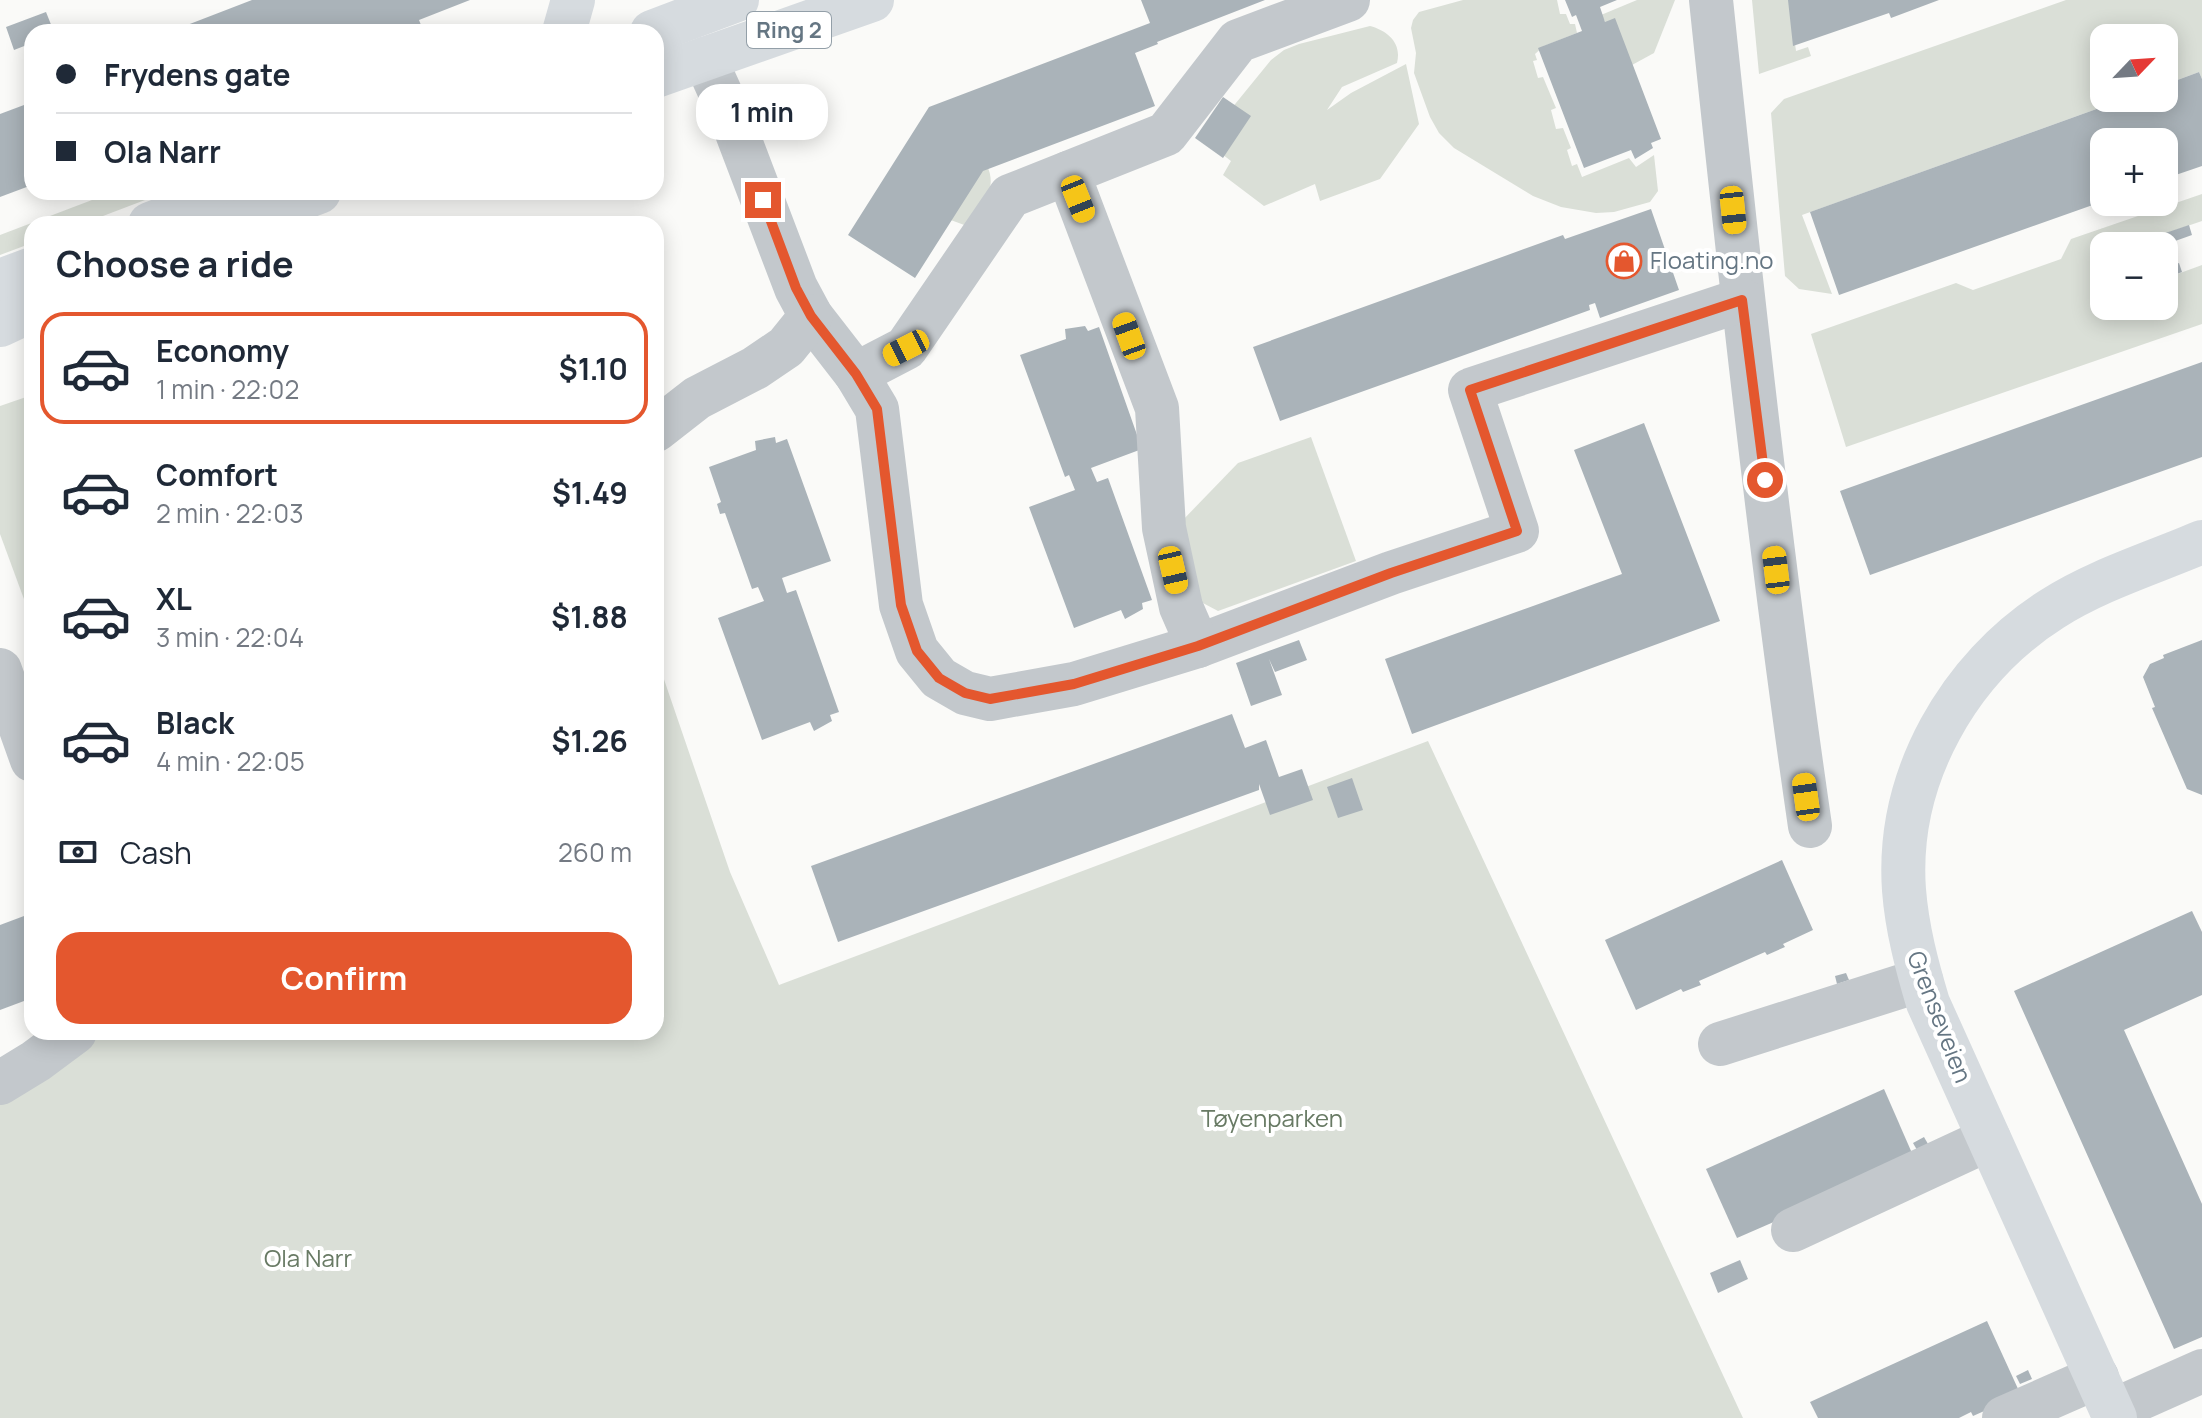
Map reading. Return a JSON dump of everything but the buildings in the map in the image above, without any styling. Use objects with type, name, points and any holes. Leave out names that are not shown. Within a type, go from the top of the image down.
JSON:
[{"type":"main road","points":[[566,24],[573,0]]},
{"type":"main road","name":"Ring 2","points":[[671,17],[737,0]]},
{"type":"main road","name":"Ring 2","points":[[664,73],[872,0]]},
{"type":"main road","points":[[671,17],[705,59]]},
{"type":"main road","points":[[171,216],[212,200]]},
{"type":"main road","points":[[255,216],[298,200]]},
{"type":"main road","points":[[0,281],[24,272]]},
{"type":"main road","points":[[0,325],[24,314]]},
{"type":"main road","name":"Grenseveien","points":[[2108,1402],[1953,1061],[1921,980],[1911,946],[1904,888],[1907,832],[1917,780],[1939,731],[1963,691],[1989,659],[2020,631],[2054,607],[2086,590],[2202,542]]},
{"type":"street","points":[[856,374],[906,348],[1010,196],[1166,134],[1238,41],[1348,0]]},
{"type":"street","points":[[1711,0],[1742,300],[1787,668],[1810,826]]},
{"type":"street","points":[[705,59],[729,112],[796,288],[811,316],[856,374],[877,409],[901,605],[917,651],[939,678],[965,693],[990,699],[1074,684],[1198,646],[1391,573],[1517,531],[1470,390],[1742,300]]},
{"type":"street","points":[[1068,173],[1157,408],[1164,528],[1181,607],[1198,646]]},
{"type":"street","points":[[664,424],[697,398],[755,368],[786,347],[811,316]]},
{"type":"street","points":[[0,670],[24,738]]},
{"type":"street","points":[[1720,1044],[1921,980]]},
{"type":"street","points":[[0,1083],[64,1040]]},
{"type":"street","points":[[1793,1230],[1989,1139]]},
{"type":"street","points":[[2004,1418],[2108,1402],[2202,1371]]},
{"type":"green space","points":[[1463,0],[1557,0],[1560,14],[1566,14],[1570,24],[1575,24],[1577,33],[1544,46],[1535,54],[1537,60],[1533,61],[1538,78],[1543,77],[1556,108],[1551,110],[1556,129],[1563,128],[1571,148],[1567,150],[1572,166],[1577,164],[1582,177],[1629,158],[1636,167],[1654,155],[1658,191],[1650,202],[1614,212],[1596,213],[1561,207],[1533,196],[1454,148],[1439,133],[1414,73],[1416,53],[1411,28],[1419,12]]},
{"type":"green space","points":[[1637,0],[1675,0],[1654,53],[1632,65],[1601,15]]},
{"type":"green space","points":[[1752,0],[1789,0],[1796,51],[1808,47],[1811,56],[1759,74]]},
{"type":"green space","points":[[2066,0],[2202,0],[2202,79],[2199,72],[2178,80],[2178,24],[2090,24],[2090,111],[1802,215],[1832,294],[1799,289],[1785,276],[1771,113],[1784,99]]},
{"type":"green space","points":[[1370,26],[1392,39],[1397,49],[1397,63],[1342,87],[1327,110],[1351,93],[1406,64],[1419,124],[1380,179],[1320,201],[1315,184],[1264,206],[1223,175],[1231,161],[1205,141],[1271,60],[1299,44]]},
{"type":"green space","points":[[986,164],[991,182],[982,205],[967,226],[948,219]]},
{"type":"green space","points":[[2202,194],[2202,221],[2170,232],[2091,232],[2138,216],[2178,216],[2178,202]]},
{"type":"green space","points":[[92,200],[145,200],[103,216],[50,216]]},
{"type":"green space","points":[[24,226],[24,246],[0,255],[0,235]]},
{"type":"green space","points":[[2090,232],[2090,320],[2178,320],[2178,274],[2202,265],[2202,324],[1846,447],[1811,334],[1956,283],[1973,290],[2061,259],[2071,239]]},
{"type":"green space","points":[[24,398],[24,599],[0,534],[0,406]]},
{"type":"green space","points":[[1311,437],[1356,561],[1218,611],[1201,602],[1180,523],[1238,463]]},
{"type":"green space","name":"Tøyenparken","points":[[664,679],[730,872],[779,985],[1428,741],[1743,1418],[0,1418],[0,1064],[39,1040],[664,1040]]},
{"type":"place","name":"Floating.no","points":[[1624,261]]},
{"type":"route","points":[[763,200],[796,288],[811,316],[856,374],[877,409],[901,605],[917,651],[939,678],[965,693],[990,699],[1074,684],[1198,646],[1391,573],[1517,531],[1470,390],[1742,300],[1765,480]]},
{"type":"park label","name":"Ola Narr","points":[[308,1259]]}]
